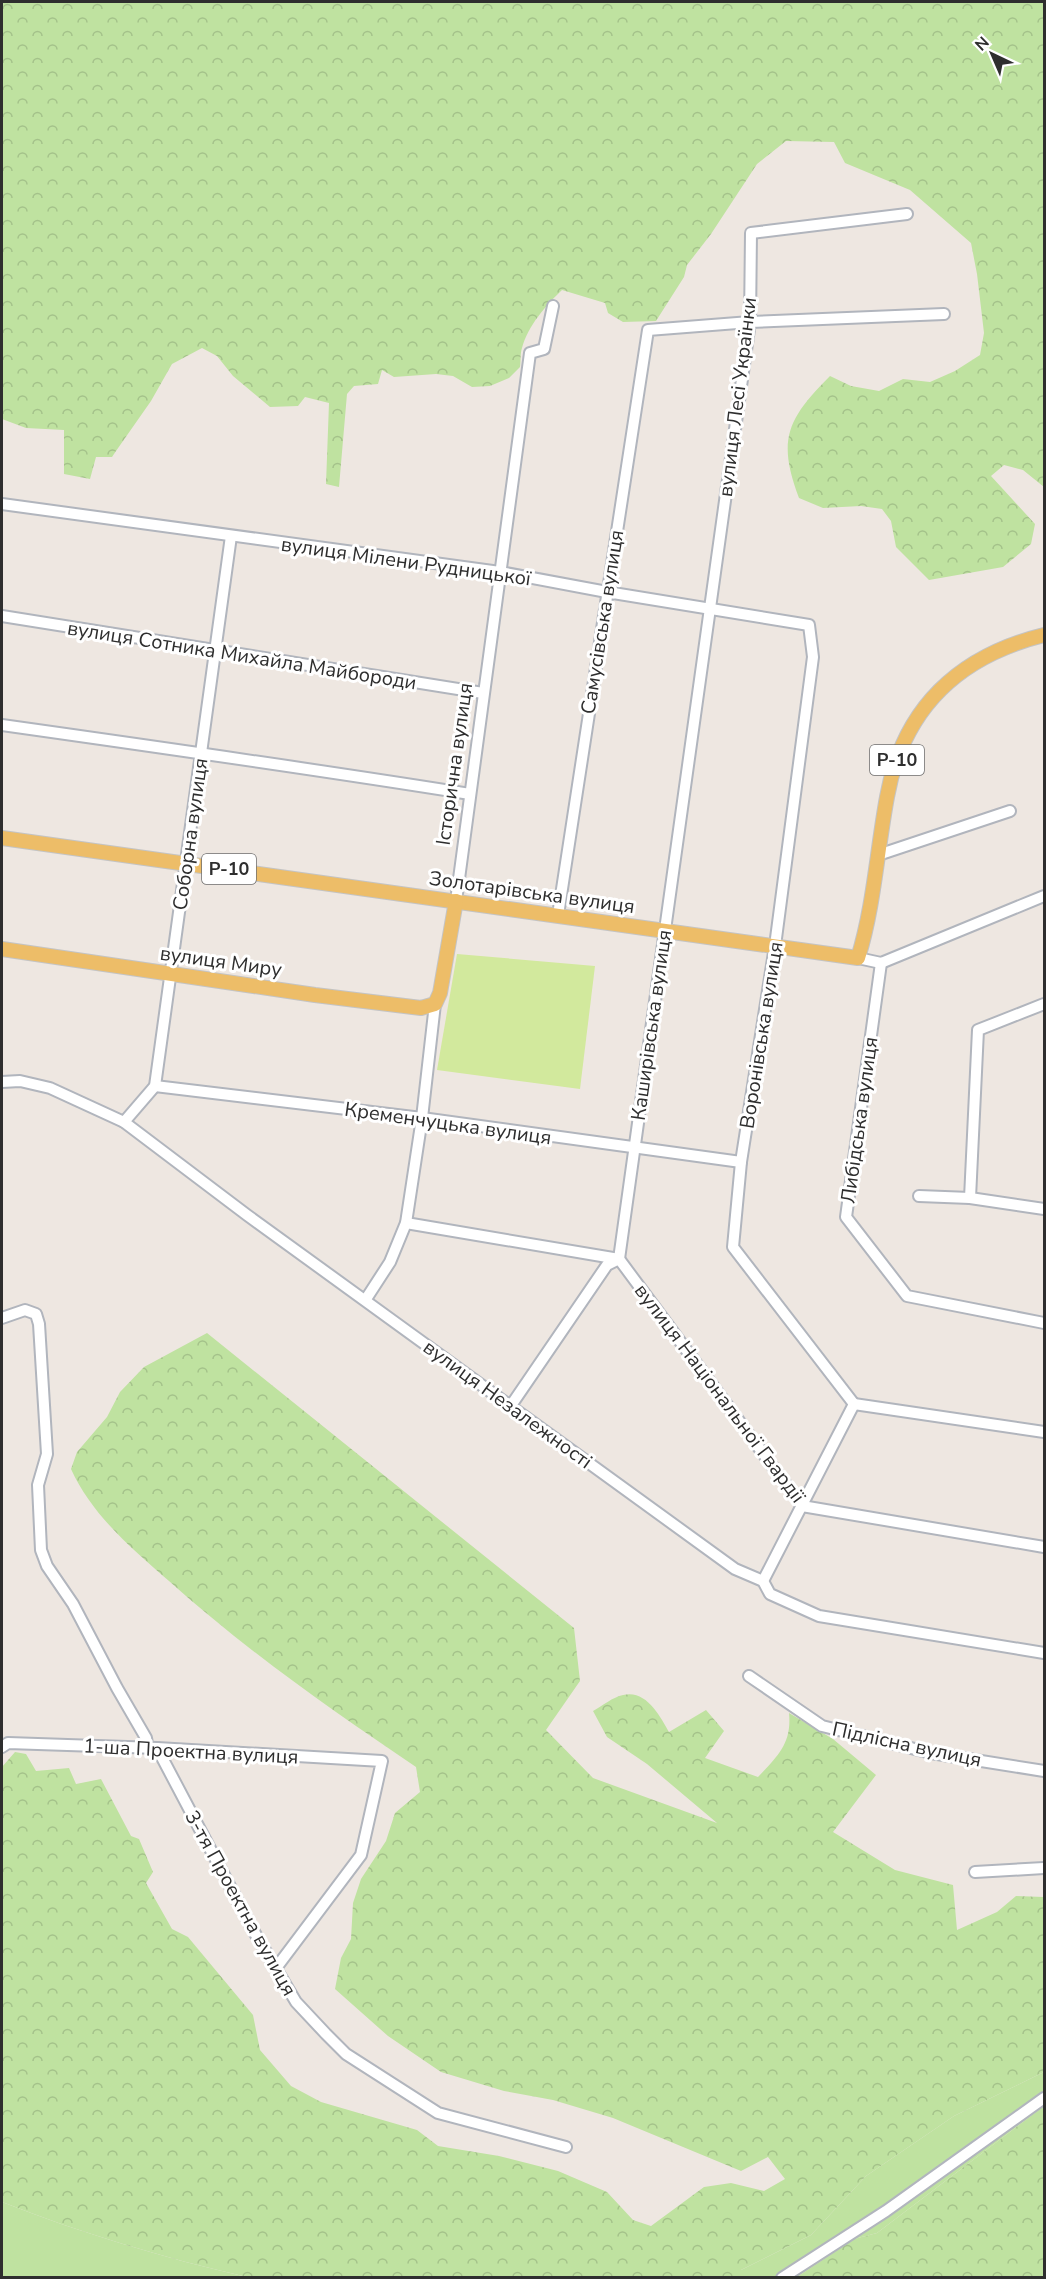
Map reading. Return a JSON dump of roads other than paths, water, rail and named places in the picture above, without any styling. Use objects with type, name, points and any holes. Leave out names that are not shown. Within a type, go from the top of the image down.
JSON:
[{"type":"main road","name":"Р-10","points":[[858,958],[869,917],[892,774],[907,736],[932,697],[974,662],[1003,647],[1044,635]]},
{"type":"main road","name":"Золотарівська вулиця","points":[[2,838],[858,958]]},
{"type":"main road","name":"Історична вулиця","points":[[435,1004],[440,993],[456,901]]},
{"type":"main road","name":"вулиця Миру","points":[[2,949],[421,1008],[435,1004]]},
{"type":"street","name":"вулиця Лесі Українки","points":[[710,609],[750,322],[751,233],[907,214]]},
{"type":"street","name":"Історична вулиця","points":[[456,901],[530,352],[544,349],[553,306]]},
{"type":"street","points":[[750,322],[944,314]]},
{"type":"street","name":"Самусівська вулиця","points":[[558,915],[648,330],[750,322]]},
{"type":"street","name":"вулиця Мілени Рудницької","points":[[2,504],[500,572],[809,625]]},
{"type":"street","name":"Соборна вулиця","points":[[155,1086],[231,536]]},
{"type":"street","name":"Каширівська вулиця","points":[[619,1259],[710,609]]},
{"type":"street","name":"вулиця Сотника Михайла Майбороди","points":[[2,616],[483,693]]},
{"type":"street","name":"Воронівська вулиця","points":[[809,625],[813,657],[775,946],[741,1162],[733,1247],[854,1404]]},
{"type":"street","points":[[2,725],[470,794]]},
{"type":"street","points":[[878,855],[1010,811]]},
{"type":"street","points":[[881,963],[1044,896]]},
{"type":"street","name":"Золотарівська вулиця","points":[[858,958],[881,963]]},
{"type":"street","name":"Либідська вулиця","points":[[881,963],[846,1217],[907,1296],[1044,1323]]},
{"type":"street","name":"Історична вулиця","points":[[366,1299],[390,1262],[406,1223],[422,1118],[435,1004]]},
{"type":"street","points":[[970,1198],[978,1030],[1044,1004]]},
{"type":"street","name":"вулиця Незалежності","points":[[2,1082],[20,1081],[50,1088],[124,1122],[247,1215],[366,1299],[510,1407],[735,1569],[763,1581],[770,1594],[819,1616],[1044,1653]]},
{"type":"street","points":[[124,1122],[155,1086]]},
{"type":"street","name":"Кременчуцька вулиця","points":[[155,1086],[422,1118],[741,1162]]},
{"type":"street","points":[[919,1196],[970,1198],[1044,1209]]},
{"type":"street","points":[[406,1223],[619,1259]]},
{"type":"street","points":[[510,1407],[607,1265],[619,1259]]},
{"type":"street","name":"вулиця Національної Гвардії","points":[[619,1259],[802,1506],[1044,1547]]},
{"type":"street","name":"3-тя Проектна вулиця","points":[[2,1318],[26,1310],[36,1314],[39,1323],[47,1454],[38,1485],[41,1550],[47,1566],[74,1604],[117,1688],[296,2002],[346,2054],[438,2113],[566,2147]]},
{"type":"street","points":[[763,1581],[854,1404],[1044,1432]]},
{"type":"street","name":"Підлісна вулиця","points":[[749,1676],[822,1726],[931,1753],[1044,1771]]},
{"type":"street","name":"1-ша Проектна вулиця","points":[[2,1747],[8,1743],[152,1748],[382,1761],[361,1856],[276,1968]]},
{"type":"street","points":[[975,1872],[1044,1868]]},
{"type":"street","points":[[782,2277],[886,2211],[1044,2098]]}]
